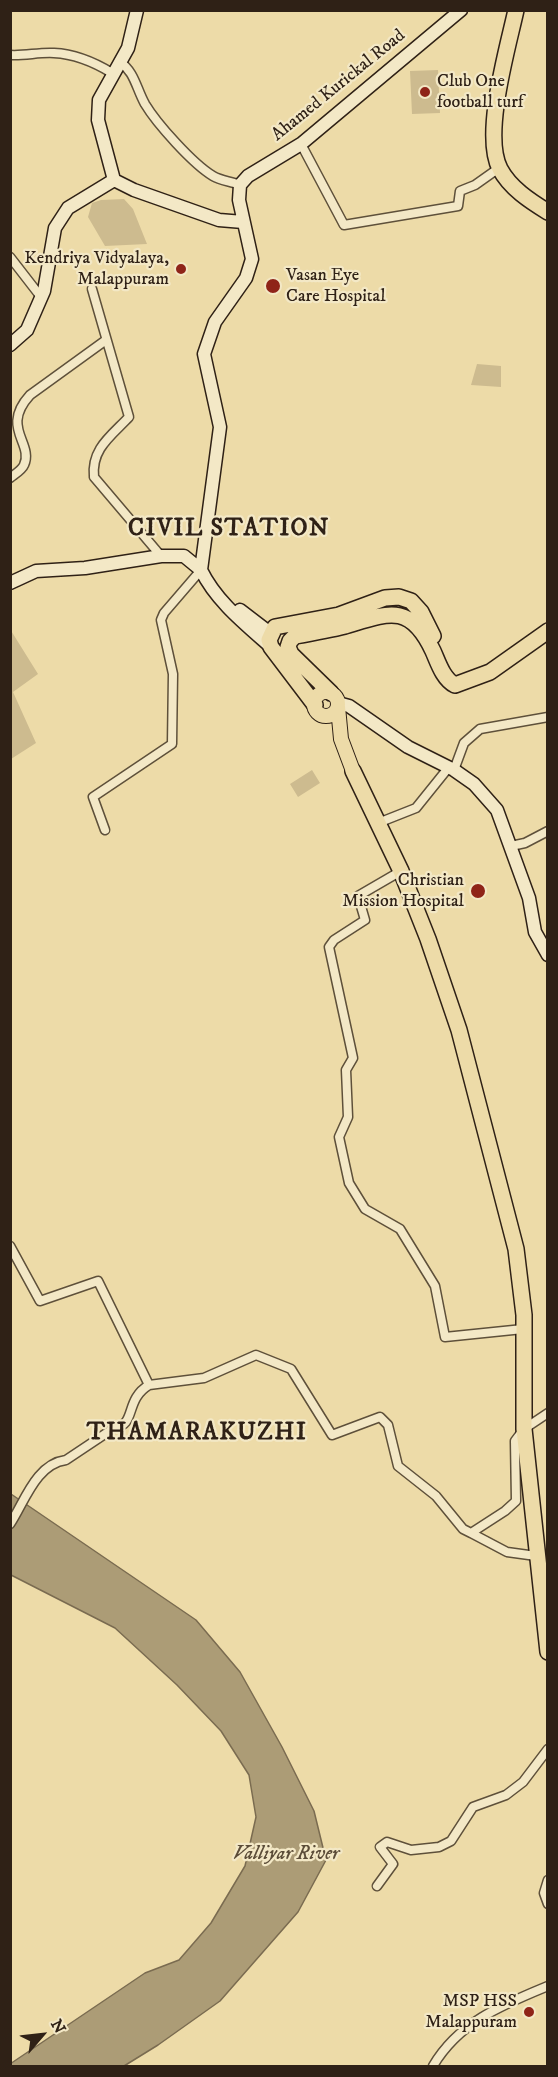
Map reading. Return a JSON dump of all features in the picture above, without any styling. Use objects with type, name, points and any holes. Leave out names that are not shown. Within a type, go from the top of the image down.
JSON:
[{"type":"highway","points":[[516,10],[498,96],[495,149],[499,168],[508,182],[548,212]]},
{"type":"highway","points":[[318,710],[271,640],[281,624],[339,615],[385,598],[399,597],[411,601],[421,612],[454,678],[466,681]]},
{"type":"highway","points":[[336,701],[291,654],[288,647],[290,641],[296,636],[392,613],[406,616],[427,639],[451,683],[455,685],[490,672],[548,630]]},
{"type":"highway","points":[[353,771],[401,871],[428,939],[459,1030],[489,1138],[516,1249],[523,1329],[524,1429],[548,1652]]},
{"type":"main road","points":[[137,10],[128,48],[119,60],[99,100],[98,120],[114,180],[134,190],[219,219],[243,222]]},
{"type":"main road","name":"Ahamed Kurickal Road","points":[[240,185],[248,176],[301,144],[461,10]]},
{"type":"main road","points":[[10,345],[27,330],[41,297],[49,273],[55,228],[68,208],[114,180]]},
{"type":"main road","points":[[201,570],[220,427],[204,354],[215,322],[251,269],[252,259],[239,200],[240,185]]},
{"type":"main road","points":[[10,582],[36,572],[85,568],[161,556],[184,556],[201,570],[208,585],[236,616],[271,640]]},
{"type":"main road","points":[[353,771],[318,710],[319,695],[349,706],[408,747],[452,768],[474,784],[497,810],[529,898],[535,932],[548,955]]},
{"type":"main road","points":[[318,710],[332,714],[336,701]]},
{"type":"main road","points":[[336,701],[341,739],[353,771]]},
{"type":"street","points":[[10,55],[53,53],[72,56],[94,62],[112,73]]},
{"type":"street","points":[[119,60],[128,67],[141,96],[157,121],[183,150],[214,177],[240,185]]},
{"type":"street","points":[[301,144],[344,225],[458,206],[460,191],[475,185],[499,168]]},
{"type":"street","points":[[10,257],[41,297]]},
{"type":"street","points":[[92,289],[129,417],[96,454],[92,463],[94,477],[161,556]]},
{"type":"street","points":[[10,478],[23,467],[26,458],[13,421],[20,405],[30,395],[106,340]]},
{"type":"street","points":[[105,830],[93,797],[172,744],[173,674],[161,620],[164,613],[201,570]]},
{"type":"street","points":[[378,823],[416,808],[452,768],[464,743],[480,729],[548,717]]},
{"type":"street","points":[[511,846],[525,843],[548,831]]},
{"type":"street","points":[[401,871],[358,896],[365,920],[334,940],[329,947],[353,1058],[346,1070],[348,1117],[339,1137],[349,1183],[364,1209],[400,1229],[435,1286],[445,1336],[523,1329]]},
{"type":"street","points":[[10,1246],[40,1301],[98,1281],[148,1385]]},
{"type":"street","points":[[10,1524],[40,1473],[49,1466],[66,1460],[114,1428],[122,1427],[128,1421],[132,1401],[148,1385],[204,1378],[256,1355],[291,1369],[332,1435],[380,1417],[388,1425],[398,1466],[436,1496],[463,1529],[507,1552],[536,1556]]},
{"type":"street","points":[[471,1533],[516,1501],[515,1442],[524,1429],[548,1413]]},
{"type":"street","points":[[377,1886],[393,1864],[380,1847],[387,1842],[411,1850],[439,1848],[451,1841],[472,1807],[506,1795],[523,1782],[548,1749]]},
{"type":"street","points":[[548,1880],[544,1893],[548,1904]]},
{"type":"street","points":[[433,2067],[441,2052],[475,2019],[548,1986]]},
{"type":"shaded area","name":"Club One football turf","points":[[438,70],[440,113],[412,114],[410,71]]},
{"type":"shaded area","points":[[124,199],[133,209],[147,244],[105,246],[88,217],[92,203],[101,200]]},
{"type":"shaded area","points":[[477,364],[501,366],[501,387],[471,385]]},
{"type":"shaded area","points":[[10,629],[38,674],[13,692],[36,743],[11,759]]},
{"type":"shaded area","points":[[312,770],[320,783],[298,797],[290,784]]},
{"type":"water","name":"Valliyar River","points":[[11,1494],[196,1620],[240,1672],[282,1747],[314,1811],[326,1860],[298,1912],[220,2001],[124,2066],[11,2066],[10,2064],[145,1973],[179,1960],[211,1923],[245,1866],[256,1817],[249,1775],[221,1731],[177,1685],[115,1628],[11,1575]]},
{"type":"place","name":"Club One football turf","points":[[425,92]]},
{"type":"place","name":"Kendriya Vidyalaya, Malappuram","points":[[181,269]]},
{"type":"place","name":"Vasan Eye Care Hospital","points":[[273,286]]},
{"type":"place","name":"Christian Mission Hospital","points":[[478,891]]},
{"type":"place","name":"MSP HSS Malappuram","points":[[529,2012]]},
{"type":"district","name":"CIVIL STATION","points":[[229,530]]},
{"type":"district","name":"THAMARAKUZHI","points":[[197,1434]]}]
